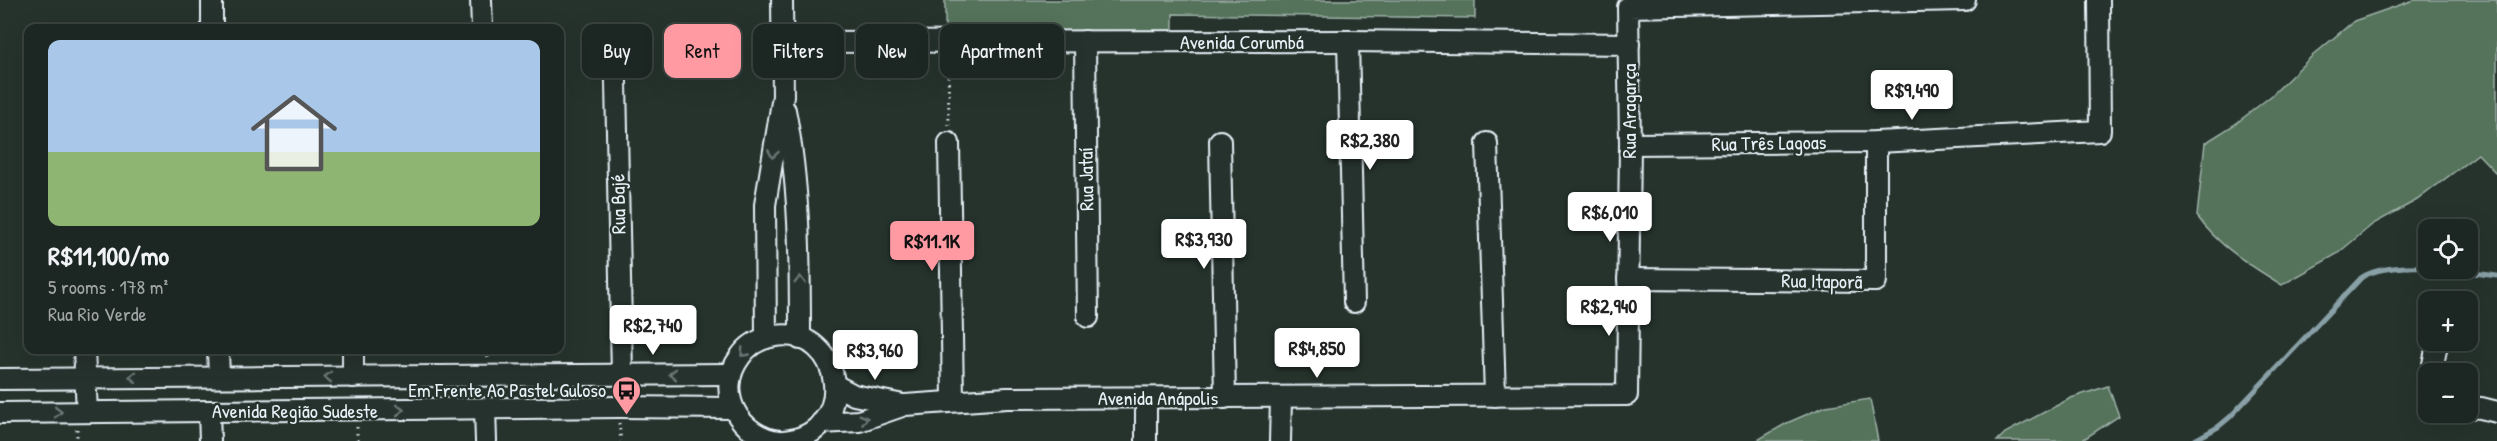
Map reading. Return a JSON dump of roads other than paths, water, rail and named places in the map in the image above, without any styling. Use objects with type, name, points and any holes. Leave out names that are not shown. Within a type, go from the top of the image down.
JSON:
[{"type":"street","points":[[212,0],[212,24]]},
{"type":"street","points":[[481,0],[482,24]]},
{"type":"street","points":[[782,0],[782,24]]},
{"type":"street","name":"Rua Aragarça","points":[[1627,395],[1630,144],[1628,7],[1965,0]]},
{"type":"street","name":"Rua Três Lagoas","points":[[1630,144],[1876,142],[2100,131],[2099,0]]},
{"type":"street","name":"Rua Jataí","points":[[1085,41],[1088,317]]},
{"type":"street","points":[[1348,41],[1354,302]]},
{"type":"street","name":"Avenida Corumbá","points":[[844,42],[1348,41],[1629,44]]},
{"type":"street","name":"Rua Bajé","points":[[616,78],[622,375]]},
{"type":"street","points":[[783,78],[783,96],[794,154],[799,227],[800,339]]},
{"type":"street","points":[[766,338],[765,205],[783,96]]},
{"type":"street","points":[[1220,141],[1225,398]]},
{"type":"street","name":"Rua Itaporã","points":[[1628,279],[1876,281],[1876,142]]},
{"type":"street","points":[[949,143],[953,400]]},
{"type":"street","points":[[1487,143],[1495,396]]},
{"type":"street","points":[[783,336],[800,339],[815,347],[831,369],[835,386],[833,403],[821,423],[782,440],[745,426],[733,408],[729,395],[731,374],[744,352],[766,338],[783,336]]},
{"type":"street","points":[[84,354],[87,412]]},
{"type":"street","points":[[218,354],[219,377]]},
{"type":"street","points":[[353,354],[353,377]]},
{"type":"street","name":"Avenida Região Sudeste","points":[[0,379],[731,374]]},
{"type":"street","name":"Avenida Anápolis","points":[[835,386],[854,395],[905,405]]},
{"type":"street","name":"Avenida Anápolis","points":[[821,423],[859,421],[905,405],[1007,398],[1627,395]]},
{"type":"street","points":[[1280,441],[1281,398]]},
{"type":"street","points":[[1146,399],[1146,441]]},
{"type":"street","name":"Avenida Região Sudeste","points":[[0,413],[733,408]]},
{"type":"street","points":[[2478,408],[2497,412]]},
{"type":"street","points":[[485,409],[486,441]]},
{"type":"street","points":[[209,411],[210,441]]},
{"type":"waterway","points":[[2193,441],[2218,427],[2230,417],[2361,278],[2384,269],[2418,267]]},
{"type":"waterway","points":[[2478,273],[2497,276]]},
{"type":"place","name":"Em Frente Ao Pastel Guloso","points":[[627,416]]}]
